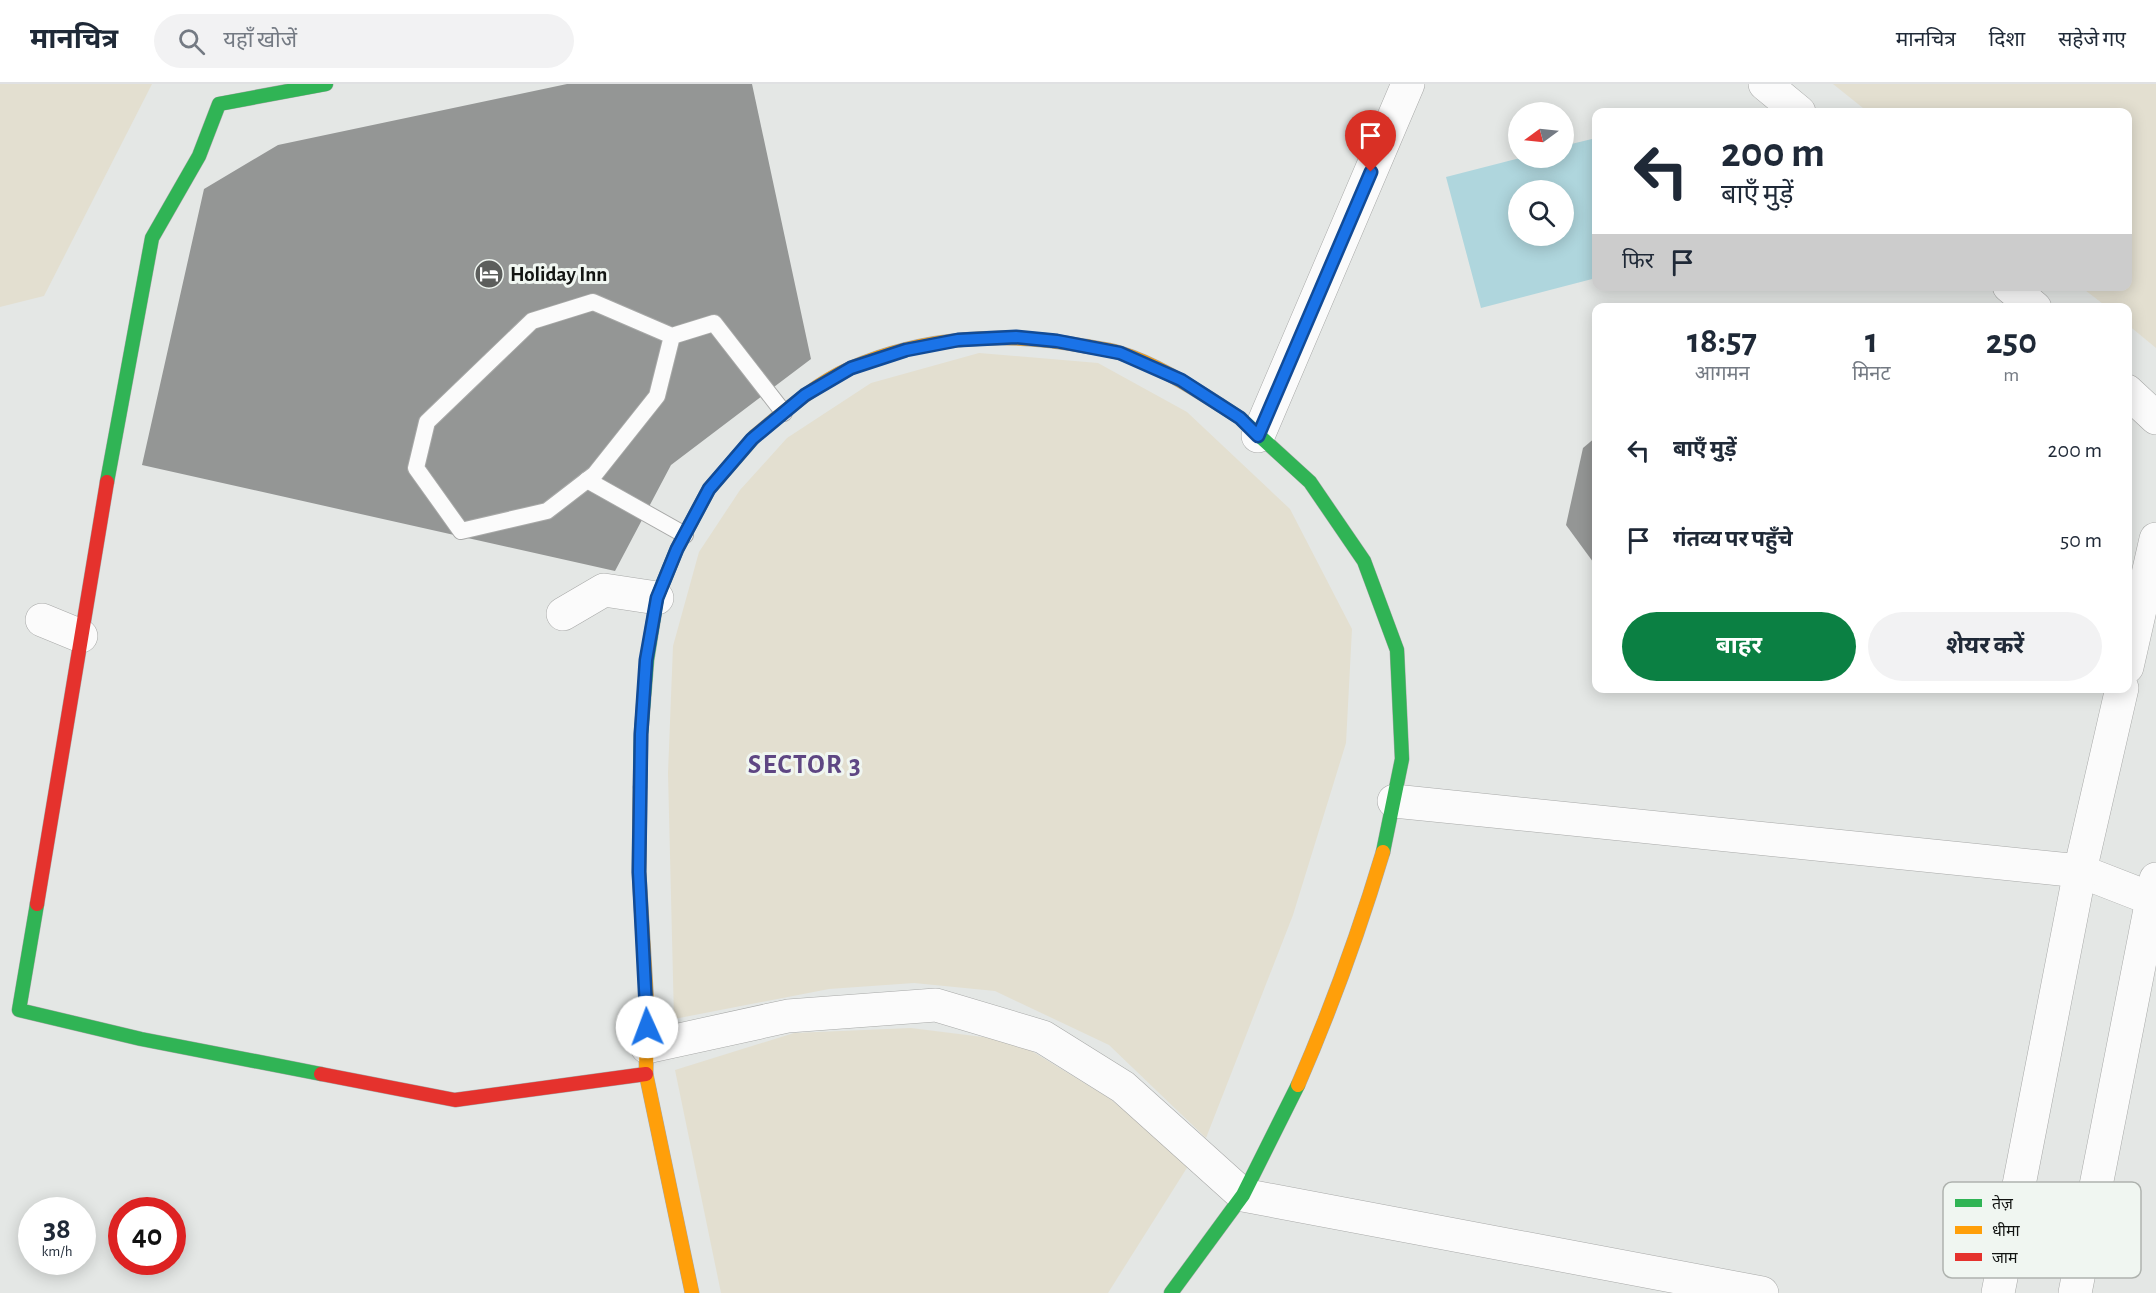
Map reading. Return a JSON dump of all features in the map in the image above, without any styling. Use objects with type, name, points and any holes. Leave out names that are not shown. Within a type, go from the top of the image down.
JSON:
[{"type":"street","points":[[326,84],[219,104],[199,156],[152,238],[81,636],[19,1010],[141,1039],[455,1100],[647,1060],[788,1016],[936,1005],[1043,1037],[1123,1087],[1243,1195],[1762,1293]]},
{"type":"street","points":[[1258,436],[1408,84]]},
{"type":"street","points":[[1765,84],[1794,108]]},
{"type":"street","points":[[2015,291],[2029,303]]},
{"type":"street","points":[[692,1293],[647,1060],[639,872],[640,788],[646,660],[657,598],[677,549],[709,489],[752,439],[805,395],[851,368],[906,350],[958,340],[1016,337],[1057,341],[1120,353],[1181,380],[1240,418],[1310,482],[1364,561],[1397,650],[1402,759],[1384,849],[1360,928],[1327,1018],[1286,1111],[1243,1195],[1171,1293]]},
{"type":"street","points":[[2132,395],[2156,417]]},
{"type":"street","points":[[2132,645],[2156,539]]},
{"type":"street","points":[[562,614],[604,590],[657,598]]},
{"type":"street","points":[[42,620],[81,636]]},
{"type":"street","points":[[2020,1182],[2080,871],[2121,693]]},
{"type":"street","points":[[1394,801],[2080,871],[2154,888],[2097,1182]]},
{"type":"street","points":[[1998,1293],[2001,1278]]},
{"type":"street","points":[[2075,1293],[2078,1278]]},
{"type":"lane","points":[[672,336],[657,396],[595,474],[547,511],[461,531],[416,468],[427,422],[532,321],[593,302],[672,336],[714,323],[784,412]]},
{"type":"lane","points":[[587,480],[685,535]]},
{"type":"shaded area","points":[[0,84],[152,84],[44,296],[0,307]]},
{"type":"shaded area","points":[[1833,84],[2156,84],[2156,348],[2132,328],[2132,303],[2102,303],[2086,291],[2132,291],[2132,108],[1863,108]]},
{"type":"shaded area","points":[[979,353],[1098,363],[1187,412],[1290,509],[1352,629],[1346,743],[1293,915],[1206,1138],[1109,1045],[995,991],[914,983],[829,989],[674,1019],[668,773],[673,646],[699,552],[740,490],[787,438],[871,383]]},
{"type":"shaded area","points":[[911,1028],[1015,1041],[1109,1098],[1190,1163],[1108,1293],[721,1293],[675,1070],[794,1033]]},
{"type":"water","points":[[1592,139],[1592,279],[1481,308],[1446,177],[1508,161],[1508,168],[1574,168],[1574,143]]},
{"type":"building","name":"Holiday Inn","points":[[567,84],[752,84],[811,359],[671,465],[615,571],[142,465],[204,189],[278,145]]},
{"type":"building","points":[[1592,440],[1592,561],[1566,525],[1583,448]]},
{"type":"traffic: fast","points":[[107,482],[152,238],[199,156],[219,104],[326,84]]},
{"type":"traffic: fast","points":[[1220,405],[1240,418],[1310,482],[1364,561],[1397,650],[1402,759],[1383,852]]},
{"type":"traffic: fast","points":[[640,787],[641,734],[647,660],[657,598],[677,549],[709,489],[755,436]]},
{"type":"traffic: fast","points":[[37,904],[19,1010],[141,1039],[321,1074]]},
{"type":"traffic: fast","points":[[1171,1293],[1243,1195],[1298,1085]]},
{"type":"traffic: slow","points":[[755,436],[813,390],[851,368],[907,349],[966,339],[1055,341],[1116,352],[1159,369],[1220,405]]},
{"type":"traffic: slow","points":[[640,787],[639,872],[647,1006],[646,1074],[692,1293]]},
{"type":"traffic: slow","points":[[1298,1085],[1344,970],[1383,852]]},
{"type":"traffic: jam","points":[[37,904],[107,482]]},
{"type":"traffic: jam","points":[[321,1074],[455,1100],[646,1074]]},
{"type":"place","name":"Holiday Inn","points":[[489,274]]},
{"type":"district","name":"SECTOR 3","points":[[805,764]]},
{"type":"route","points":[[647,1027],[639,872],[641,734],[646,660],[657,598],[677,549],[709,489],[752,439],[805,395],[851,368],[906,350],[958,340],[1016,337],[1057,341],[1120,353],[1181,380],[1240,418],[1258,436],[1371,172]]}]
